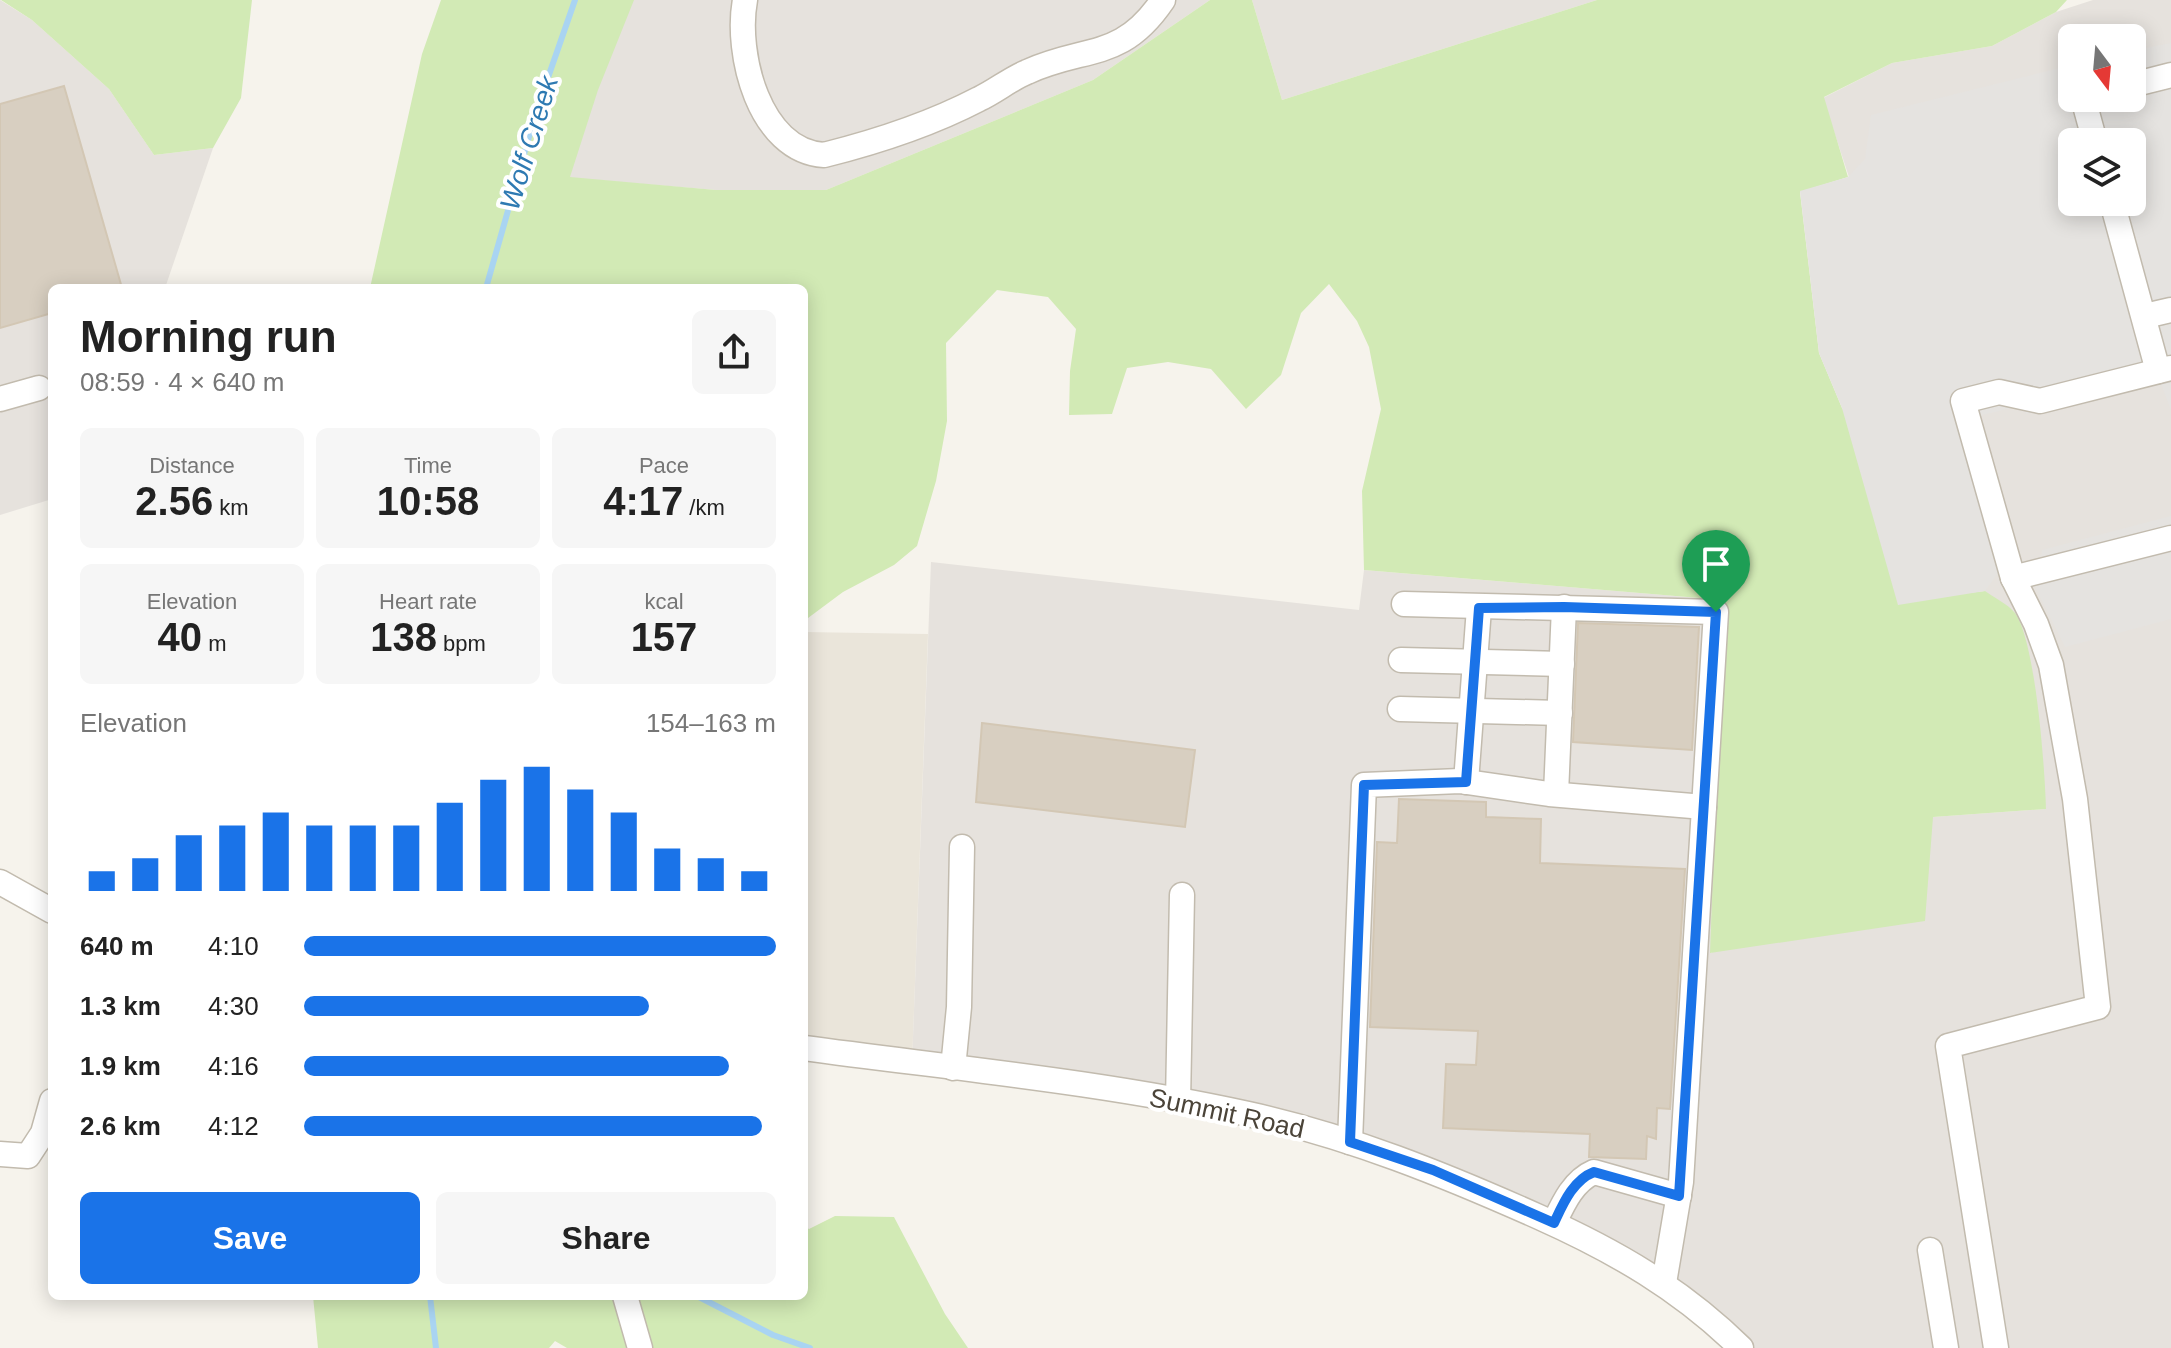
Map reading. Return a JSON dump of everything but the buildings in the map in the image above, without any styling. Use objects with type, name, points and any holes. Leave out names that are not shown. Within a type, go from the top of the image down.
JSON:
[{"type":"street","points":[[745,0],[742,17],[748,58],[753,83],[767,115],[781,139],[807,154],[824,155],[860,146],[978,100],[1027,71],[1117,46],[1143,28],[1163,0]]},
{"type":"street","points":[[2146,81],[2171,75]]},
{"type":"street","points":[[1996,1348],[1948,1046],[2098,1007],[2075,799],[2051,665],[2036,624],[2013,578],[1963,401],[1999,392],[2040,401],[2165,369],[2145,316],[2116,216]]},
{"type":"street","points":[[2145,316],[2171,310]]},
{"type":"street","points":[[0,399],[39,388]]},
{"type":"street","points":[[2013,578],[2171,538]]},
{"type":"street","points":[[1404,604],[1716,612],[1679,1196],[1664,1283]]},
{"type":"street","points":[[1556,794],[1564,607]]},
{"type":"street","points":[[1466,782],[1479,608]]},
{"type":"street","points":[[1401,660],[1562,664]]},
{"type":"street","points":[[1400,709],[1560,713]]},
{"type":"street","points":[[1350,1142],[1364,785],[1466,782],[1556,794],[1704,807]]},
{"type":"street","points":[[953,1068],[959,1007],[962,847]]},
{"type":"street","points":[[0,882],[48,909]]},
{"type":"street","points":[[1178,1102],[1182,895]]},
{"type":"street","name":"Summit Road","points":[[808,1049],[1247,1113],[1350,1142],[1433,1170],[1616,1252],[1688,1299],[1741,1348]]},
{"type":"street","points":[[0,1154],[28,1156],[43,1133],[48,1115]]},
{"type":"street","points":[[1554,1223],[1567,1197],[1584,1176],[1594,1172],[1679,1196]]},
{"type":"street","points":[[1930,1250],[1946,1348]]},
{"type":"street","points":[[626,1300],[640,1348]]},
{"type":"shaded area","points":[[0,0],[32,20],[109,89],[154,155],[213,148],[166,284],[48,284],[48,500],[0,515]]},
{"type":"shaded area","points":[[575,0],[1210,0],[1093,80],[826,190],[716,190],[570,178]]},
{"type":"shaded area","points":[[1252,0],[1597,0],[1282,100]]},
{"type":"shaded area","points":[[2093,0],[2171,0],[2171,1348],[1740,1348],[1688,1299],[1343,1140],[912,1063],[931,562],[1359,610],[1364,570],[1723,600],[1711,953],[1933,817],[2046,809],[1985,591],[1823,98],[1892,63],[1992,46],[2056,12]]},
{"type":"shaded area","points":[[2171,43],[2171,410],[2160,381],[2026,414],[2022,405],[1979,416],[2015,549],[1985,591],[1898,605],[1842,408],[1819,353],[1800,191],[1848,177],[1865,159],[1871,115],[2058,68],[2058,112],[2146,112],[2146,48]]},
{"type":"shaded area","points":[[2171,516],[2171,619],[2065,647],[2035,587],[2042,550]]},
{"type":"shaded area","points":[[808,632],[928,634],[912,1063],[808,1049]]},
{"type":"green space","points":[[1,0],[252,0],[241,98],[213,148],[154,155],[109,89],[32,20]]},
{"type":"green space","points":[[441,0],[634,0],[598,90],[570,177],[716,190],[826,190],[1093,80],[1210,0],[1252,0],[1282,100],[1597,0],[2067,0],[2056,12],[1992,46],[1892,63],[1824,97],[1848,177],[1800,192],[1819,353],[1842,408],[1959,594],[1985,591],[2015,613],[2022,628],[2038,708],[2046,809],[1933,817],[1925,921],[1710,953],[1723,600],[1364,570],[1362,491],[1381,409],[1369,347],[1357,321],[1329,284],[1301,313],[1281,375],[1246,409],[1211,369],[1168,362],[1127,368],[1112,414],[1069,415],[1070,371],[1076,329],[1048,297],[997,290],[946,343],[947,421],[936,481],[917,546],[894,565],[843,592],[808,618],[808,284],[371,284],[422,54]]},
{"type":"green space","points":[[835,1216],[894,1217],[945,1314],[968,1348],[567,1348],[555,1341],[549,1348],[318,1348],[313,1300],[808,1300],[809,1229]]},
{"type":"waterway","name":"Wolf Creek","points":[[487,284],[536,112],[575,0]]},
{"type":"waterway","points":[[430,1300],[436,1348]]},
{"type":"waterway","name":"Wolf Creek","points":[[705,1300],[773,1335],[810,1348]]},
{"type":"route","points":[[1564,607],[1716,612],[1679,1196],[1594,1172],[1584,1176],[1567,1197],[1554,1223],[1433,1170],[1350,1142],[1364,785],[1466,782],[1479,608],[1564,607]]}]
